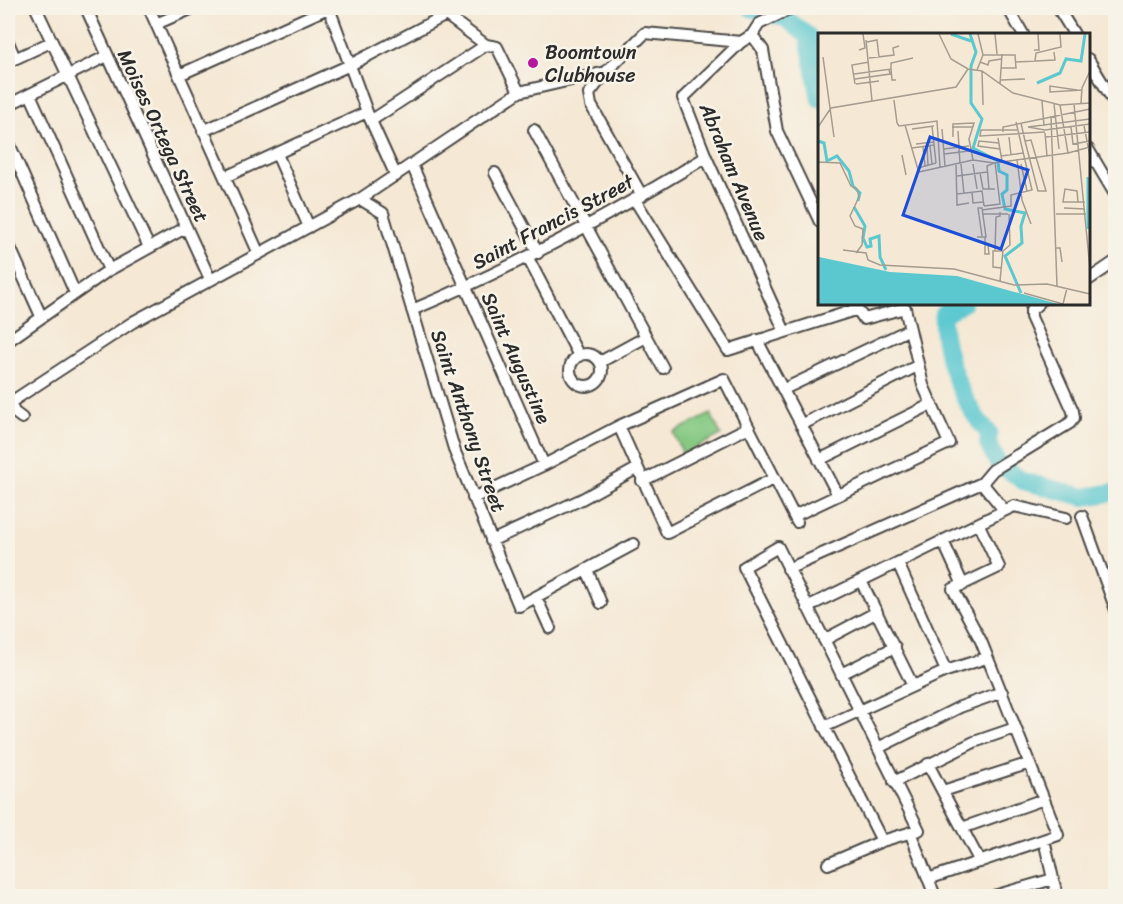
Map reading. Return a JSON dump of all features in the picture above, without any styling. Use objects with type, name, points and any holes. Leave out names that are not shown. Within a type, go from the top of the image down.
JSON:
[{"type":"street","points":[[36,8],[149,247]]},
{"type":"street","name":"Moises Ortega Street","points":[[86,8],[210,279]]},
{"type":"street","points":[[149,8],[259,254]]},
{"type":"street","points":[[156,24],[193,8]]},
{"type":"street","points":[[179,75],[328,8],[369,116],[396,176]]},
{"type":"street","points":[[473,498],[544,465],[619,426],[724,379],[795,519],[838,495],[949,442],[917,366],[905,308],[864,319],[854,306],[728,350],[639,198],[591,105],[589,94],[606,72],[645,33],[741,42],[752,35],[759,24],[792,8]]},
{"type":"street","points":[[1008,8],[1022,33]]},
{"type":"street","points":[[1058,8],[1073,33]]},
{"type":"street","points":[[1113,8],[1116,12]]},
{"type":"street","points":[[203,130],[350,65],[445,11],[486,45],[497,47],[519,92]]},
{"type":"street","points":[[752,35],[763,50],[777,131],[818,218]]},
{"type":"street","points":[[8,42],[11,60],[51,42]]},
{"type":"street","name":"Abraham Avenue","points":[[741,42],[683,98],[706,157],[785,332]]},
{"type":"street","points":[[225,177],[369,116],[486,45]]},
{"type":"street","points":[[8,105],[107,56]]},
{"type":"street","points":[[1090,61],[1116,105]]},
{"type":"street","points":[[13,409],[133,322],[360,198],[519,92],[606,72]]},
{"type":"street","points":[[30,94],[109,270]]},
{"type":"street","points":[[534,130],[663,368]]},
{"type":"street","points":[[8,141],[75,293]]},
{"type":"street","points":[[1090,151],[1116,196]]},
{"type":"street","points":[[277,154],[309,227]]},
{"type":"street","name":"Saint Francis Street","points":[[412,310],[466,288],[586,228],[706,157]]},
{"type":"street","name":"Saint Augustine","points":[[412,165],[544,465]]},
{"type":"street","points":[[495,173],[579,356]]},
{"type":"street","name":"Saint Anthony Street","points":[[360,198],[383,213],[455,452],[519,606],[536,597]]},
{"type":"street","points":[[8,341],[109,270],[185,228]]},
{"type":"street","points":[[8,243],[42,316]]},
{"type":"street","points":[[1090,279],[1116,261]]},
{"type":"street","points":[[788,569],[982,483],[993,470],[1074,418],[1031,317],[1030,310],[1038,304]]},
{"type":"street","points":[[784,389],[910,329]]},
{"type":"street","points":[[600,362],[646,338]]},
{"type":"street","points":[[757,340],[838,495]]},
{"type":"street","points":[[591,355],[600,362],[602,369],[598,380],[593,384],[581,385],[576,382],[570,372],[574,360],[579,356],[591,355]]},
{"type":"street","points":[[801,424],[917,366]]},
{"type":"street","points":[[819,460],[932,404]]},
{"type":"street","points":[[619,426],[636,469],[667,533],[773,479]]},
{"type":"street","points":[[642,481],[747,428]]},
{"type":"street","points":[[491,541],[582,499],[636,469]]},
{"type":"street","points":[[982,483],[1004,510]]},
{"type":"street","points":[[807,607],[1014,506],[1066,518]]},
{"type":"street","points":[[1082,516],[1116,610]]},
{"type":"street","points":[[928,879],[1058,835],[981,641],[953,589],[999,567],[979,525]]},
{"type":"street","points":[[942,541],[963,585]]},
{"type":"street","points":[[550,628],[536,597],[634,544]]},
{"type":"street","points":[[828,864],[882,841],[919,830],[778,547],[744,567],[882,841]]},
{"type":"street","points":[[898,563],[946,671]]},
{"type":"street","points":[[587,570],[601,603]]},
{"type":"street","points":[[861,581],[913,686]]},
{"type":"street","points":[[824,640],[877,612]]},
{"type":"street","points":[[841,674],[895,647]]},
{"type":"street","points":[[824,727],[946,671],[986,658]]},
{"type":"street","points":[[878,748],[960,707],[1002,692]]},
{"type":"street","points":[[894,782],[974,742],[1015,728]]},
{"type":"street","points":[[943,791],[1029,763]]},
{"type":"street","points":[[928,764],[980,861]]},
{"type":"street","points":[[962,828],[1044,800]]},
{"type":"street","points":[[910,832],[935,897]]},
{"type":"street","points":[[1044,840],[1057,897]]},
{"type":"street","points":[[994,897],[1053,879]]},
{"type":"green space","points":[[711,414],[721,435],[683,454],[673,432]]},
{"type":"waterway","points":[[751,8],[784,17],[808,36],[818,88]]},
{"type":"waterway","points":[[961,304],[943,314],[946,344],[955,377],[979,422],[989,433],[988,444],[998,463],[1023,481],[1084,497],[1116,492]]},
{"type":"place","name":"Boomtown Clubhouse","points":[[533,63]]}]
